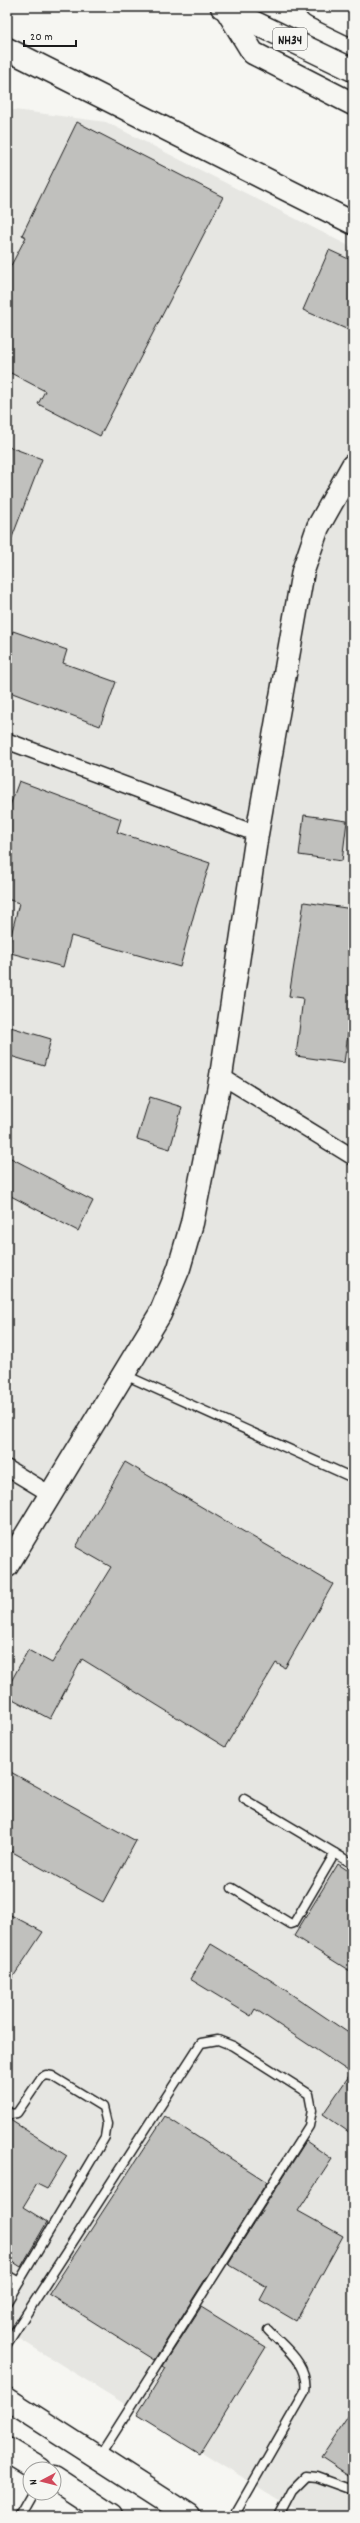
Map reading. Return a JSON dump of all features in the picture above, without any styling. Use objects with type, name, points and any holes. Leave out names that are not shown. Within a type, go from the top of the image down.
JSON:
[{"type":"main road","points":[[316,7],[353,25]]},
{"type":"main road","points":[[224,8],[253,53],[353,104]]},
{"type":"main road","name":"NH34","points":[[224,8],[353,70]]},
{"type":"main road","points":[[7,49],[351,218]]},
{"type":"main road","points":[[7,1566],[122,1374],[160,1314],[179,1268],[192,1223],[221,1076],[257,834],[303,571],[318,527],[353,465]]},
{"type":"main road","points":[[7,2399],[189,2516]]},
{"type":"main road","points":[[7,2449],[27,2461]]},
{"type":"main road","points":[[62,2483],[112,2516]]},
{"type":"street","points":[[7,741],[257,834]]},
{"type":"street","points":[[221,1076],[353,1157]]},
{"type":"street","points":[[7,1468],[50,1494]]},
{"type":"lane","points":[[122,1374],[353,1478]]},
{"type":"lane","points":[[244,1799],[353,1864]]},
{"type":"lane","points":[[232,1888],[291,1924],[294,1922],[335,1853]]},
{"type":"lane","points":[[7,2344],[201,2043],[218,2040],[233,2046],[309,2094],[312,2110],[309,2126],[98,2458]]},
{"type":"lane","points":[[7,2110],[11,2114],[17,2113],[41,2078],[46,2075],[52,2076],[103,2107],[107,2124],[105,2136],[7,2302]]},
{"type":"lane","points":[[7,2275],[19,2282]]},
{"type":"lane","points":[[234,2516],[305,2392],[306,2375],[301,2366],[268,2330]]},
{"type":"lane","points":[[279,2516],[292,2491],[307,2476],[317,2477],[353,2490]]},
{"type":"lane","points":[[19,2516],[27,2501]]},
{"type":"shaded area","points":[[7,109],[106,122],[353,248],[353,2516],[305,2516],[7,2331]]},
{"type":"building","points":[[77,122],[223,197],[100,436],[38,404],[45,391],[7,371],[7,273],[26,237],[22,235]]},
{"type":"building","points":[[329,250],[353,261],[353,332],[303,310]]},
{"type":"building","points":[[7,446],[42,459],[8,548],[7,548]]},
{"type":"building","points":[[13,631],[67,650],[63,663],[116,682],[100,726],[7,691],[7,647]]},
{"type":"building","points":[[19,781],[121,819],[117,832],[210,863],[194,914],[180,967],[71,936],[63,967],[7,952],[19,903],[7,899],[7,814]]},
{"type":"building","points":[[304,815],[347,821],[342,861],[299,855]]},
{"type":"building","points":[[304,902],[353,909],[353,997],[344,1063],[296,1056],[303,998],[289,996]]},
{"type":"building","points":[[7,1026],[51,1039],[44,1066],[7,1055]]},
{"type":"building","points":[[150,1097],[182,1107],[170,1149],[137,1139]]},
{"type":"building","points":[[7,1156],[93,1201],[78,1231],[7,1194]]},
{"type":"building","points":[[125,1462],[333,1584],[285,1668],[276,1663],[225,1747],[82,1659],[50,1719],[7,1696],[7,1689],[28,1650],[52,1663],[111,1567],[76,1547]]},
{"type":"building","points":[[7,1770],[136,1841],[103,1902],[7,1849]]},
{"type":"building","points":[[338,1864],[353,1874],[353,1973],[294,1936]]},
{"type":"building","points":[[7,1913],[43,1932],[7,1986]]},
{"type":"building","points":[[211,1944],[272,1981],[353,2036],[353,2135],[323,2114],[351,2073],[255,2009],[251,2016],[190,1979]]},
{"type":"building","points":[[165,2116],[267,2182],[154,2360],[49,2294]]},
{"type":"building","points":[[7,2118],[67,2156],[47,2189],[37,2184],[23,2207],[47,2222],[21,2267],[7,2258]]},
{"type":"building","points":[[306,2141],[332,2159],[298,2211],[343,2236],[296,2321],[260,2300],[267,2287],[228,2264]]},
{"type":"building","points":[[201,2307],[266,2347],[200,2454],[137,2415],[166,2368],[163,2366]]},
{"type":"building","points":[[353,2409],[353,2478],[321,2457]]}]
